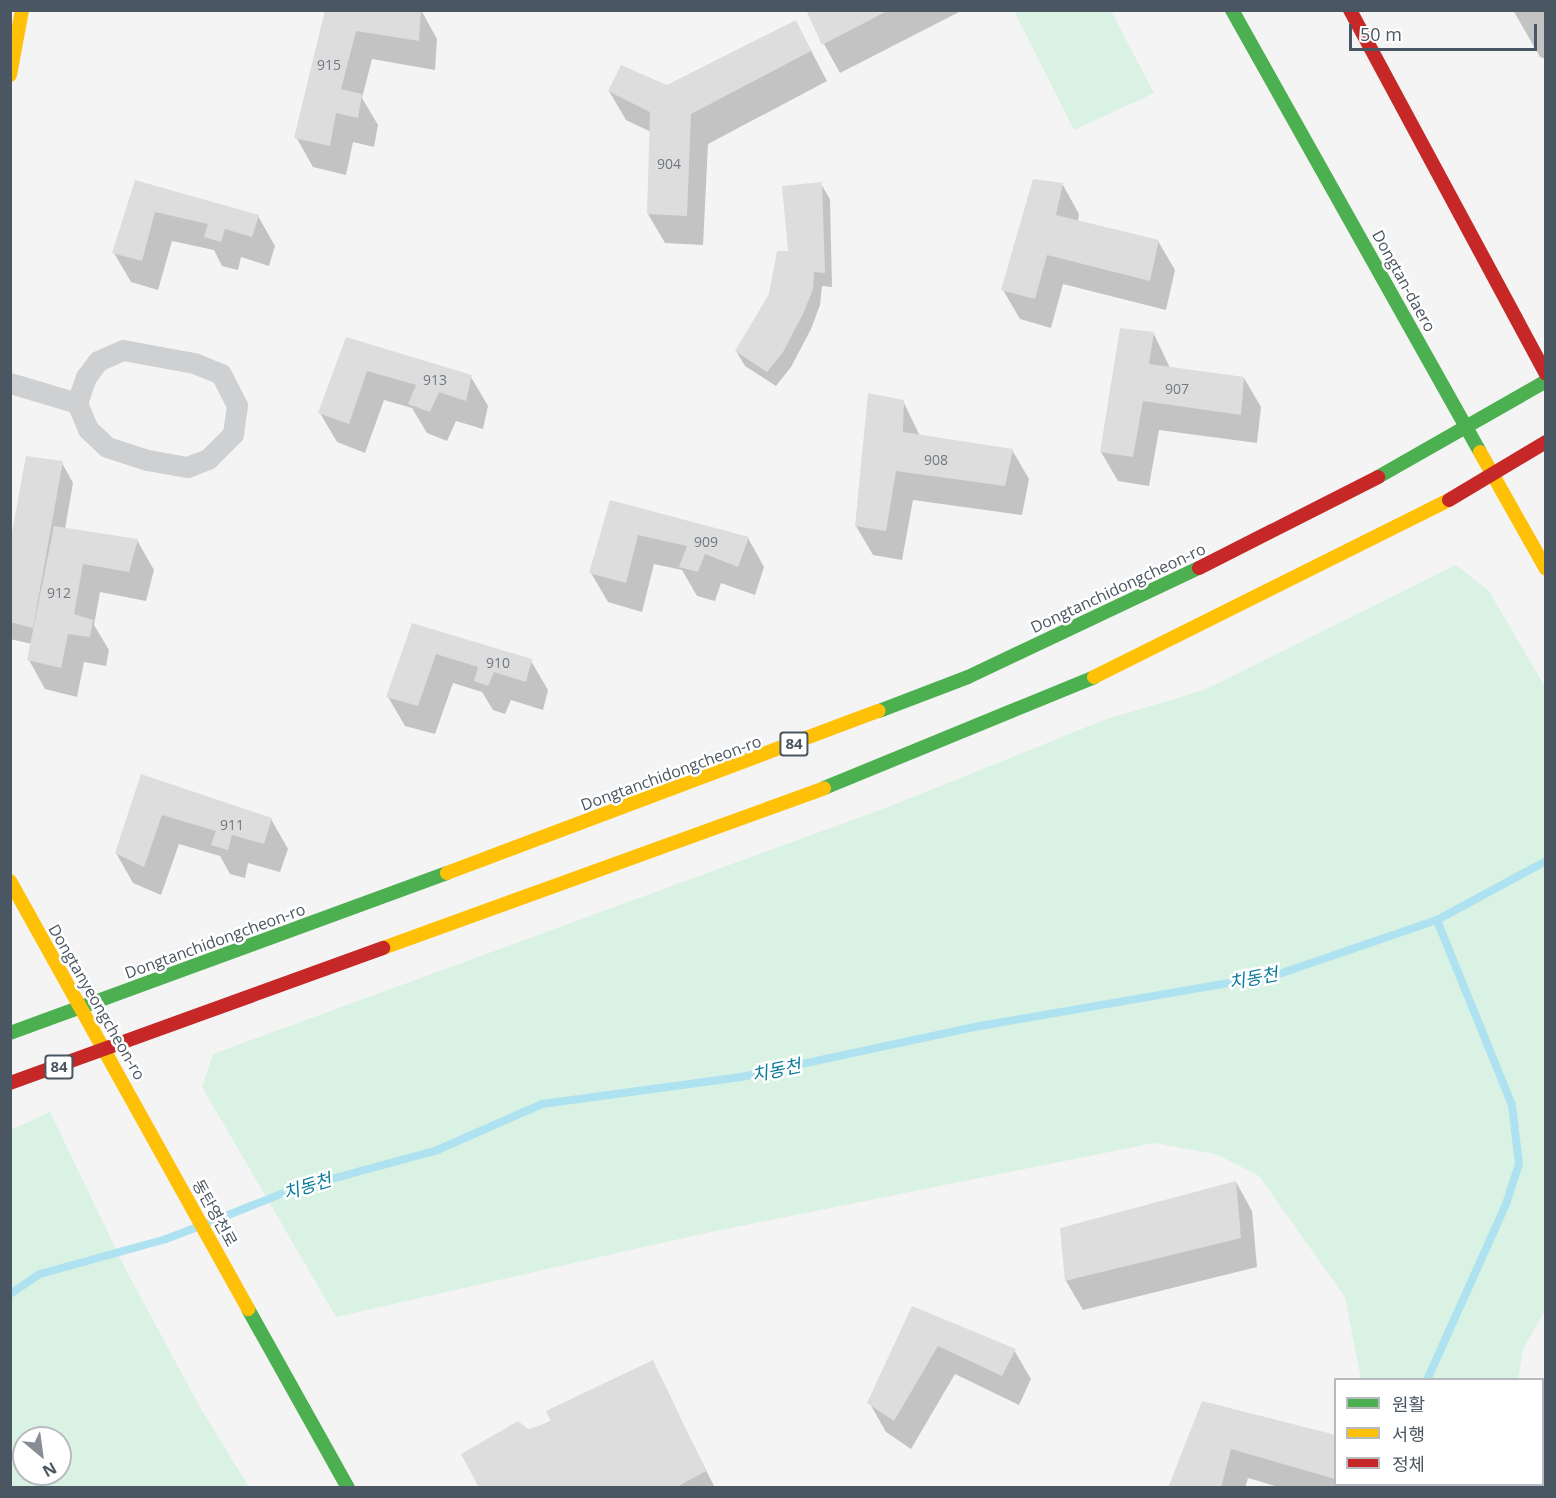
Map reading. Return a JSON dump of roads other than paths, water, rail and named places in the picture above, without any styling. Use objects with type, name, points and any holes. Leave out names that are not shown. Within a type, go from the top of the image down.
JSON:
[{"type":"main road","points":[[10,75],[22,10]]},
{"type":"main road","name":"Dongtan-daero","points":[[1232,10],[1545,569]]},
{"type":"main road","points":[[1350,10],[1545,374]]},
{"type":"main road","name":"Dongtanchidongcheon-ro","points":[[10,1033],[80,1005],[177,974],[968,677],[1166,585],[1467,429],[1545,381]]},
{"type":"main road","name":"84","points":[[10,1083],[108,1051],[963,734],[1208,622],[1420,517],[1545,442]]},
{"type":"main road","name":"Dongtanyeongcheon-ro","points":[[10,881],[156,1139]]},
{"type":"main road","name":"동탄영천로","points":[[156,1139],[348,1488]]},
{"type":"street","points":[[123,350],[194,363],[221,374],[237,405],[232,434],[208,459],[187,467],[107,447],[88,429],[78,403],[86,377],[98,361],[123,350]]},
{"type":"street","points":[[10,383],[78,403]]},
{"type":"waterway","name":"치동천","points":[[208,1223],[291,1190],[435,1151],[542,1104],[741,1077],[974,1027],[1276,975],[1437,920],[1546,861]]},
{"type":"waterway","points":[[1428,1378],[1506,1204],[1519,1164],[1512,1105],[1437,920]]},
{"type":"waterway","name":"치동천","points":[[10,1294],[40,1274],[166,1239],[197,1227]]}]
